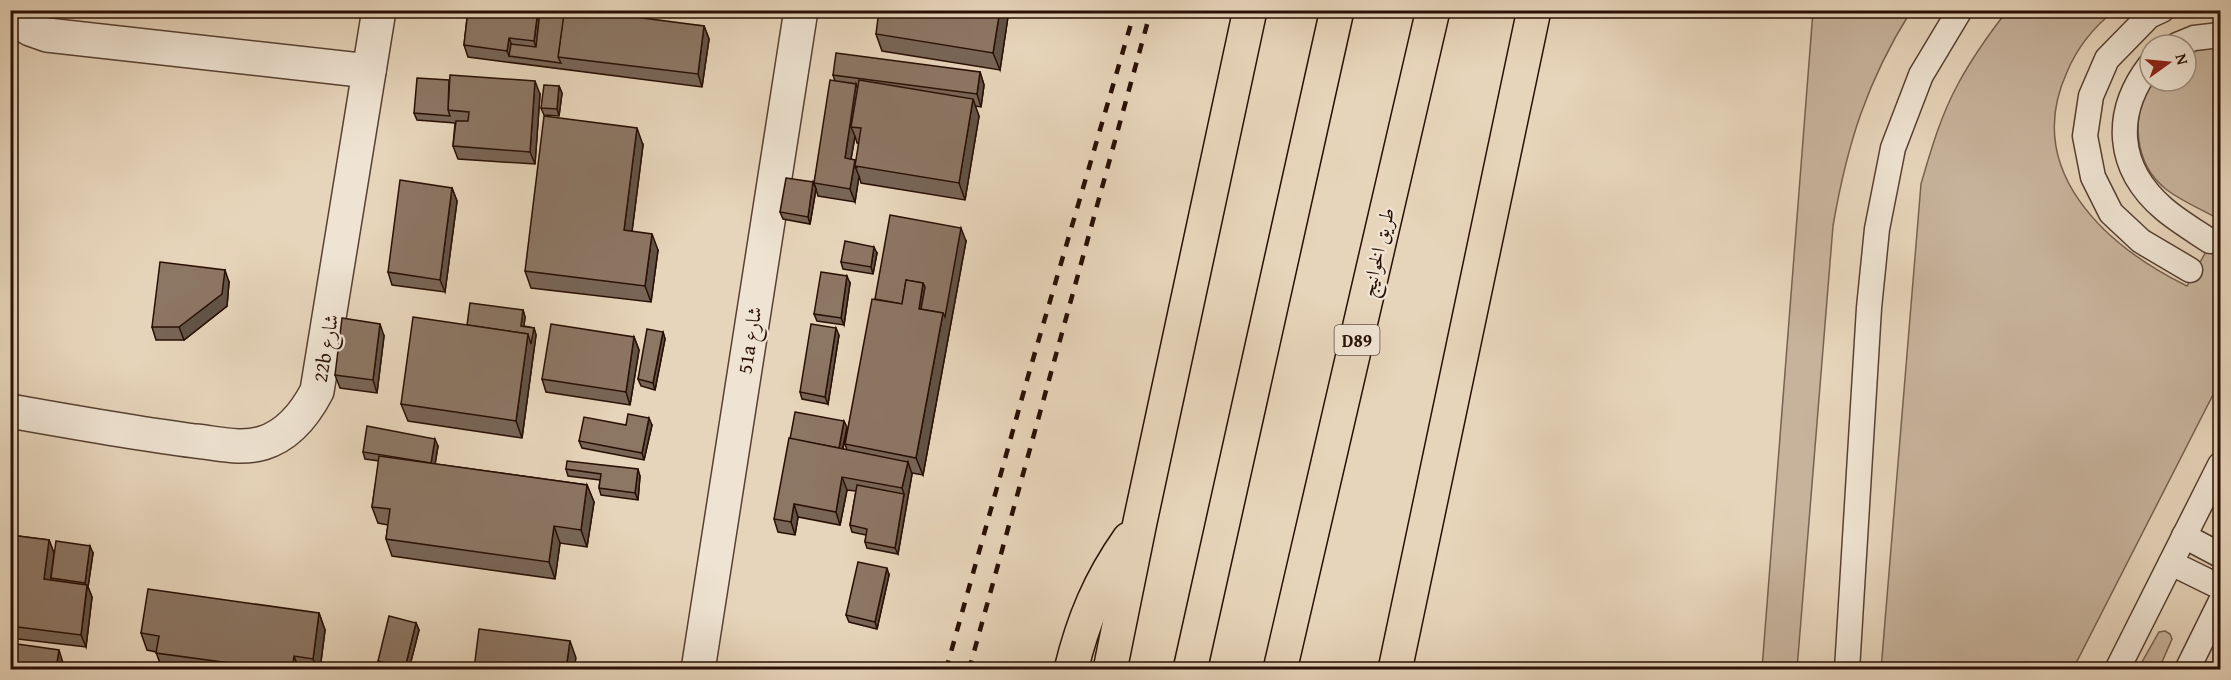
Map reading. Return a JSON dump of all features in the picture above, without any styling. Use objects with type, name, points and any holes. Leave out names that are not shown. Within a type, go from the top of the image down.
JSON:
[{"type":"main road","points":[[1116,659],[1140,522],[1250,10]]},
{"type":"main road","points":[[1190,669],[1337,10]]},
{"type":"main road","name":"طريق الخوانيج","points":[[1280,669],[1433,10]]},
{"type":"main road","points":[[1398,667],[1534,10]]},
{"type":"main road","points":[[1071,669],[1080,633],[1092,604],[1106,576],[1140,522]]},
{"type":"street","points":[[43,10],[65,27],[91,40]]},
{"type":"street","name":"22b شارع","points":[[10,411],[246,447],[264,443],[295,424],[308,409],[317,391],[379,10]]},
{"type":"street","name":"51a شارع","points":[[698,669],[801,10]]},
{"type":"street","points":[[10,16],[30,29],[47,35],[369,71]]},
{"type":"lane","points":[[1847,669],[1869,308],[1877,229],[1893,148],[1921,75],[1960,10]]},
{"type":"lane","points":[[2162,10],[2149,16],[2107,59],[2091,96],[2085,136],[2092,177],[2111,213],[2141,241],[2190,270]]},
{"type":"lane","points":[[2198,38],[2220,35]]},
{"type":"lane","points":[[2138,80],[2126,111],[2125,138],[2130,164],[2143,187],[2164,209],[2210,241]]},
{"type":"lane","points":[[2117,669],[2220,465]]},
{"type":"lane","points":[[2184,536],[2220,555]]},
{"type":"lane","points":[[2171,563],[2220,587]]},
{"type":"lane","points":[[2187,669],[2220,603]]},
{"type":"shaded area","points":[[1813,11],[1911,11],[1882,63],[1861,114],[1845,168],[1833,226],[1797,669],[1762,669]]},
{"type":"shaded area","points":[[2007,11],[2114,11],[2087,38],[2067,72],[2056,108],[2055,142],[2064,173],[2080,201],[2102,227],[2128,250],[2187,286],[2220,226],[2220,381],[2073,669],[1881,670],[1921,184],[1946,108],[1963,74]]},
{"type":"shaded area","points":[[2220,47],[2220,220],[2173,194],[2156,179],[2147,167],[2139,138],[2138,123],[2147,93],[2198,93],[2198,50]]},
{"type":"shaded area","points":[[2165,631],[2172,639],[2159,669],[2138,669],[2159,632]]},
{"type":"building","points":[[468,10],[538,10],[534,41],[509,38],[507,51],[464,45]]},
{"type":"building","points":[[564,10],[581,10],[704,26],[698,74],[558,57]]},
{"type":"building","points":[[879,10],[1000,10],[993,53],[876,34]]},
{"type":"building","points":[[540,11],[564,14],[558,57],[561,63],[509,56],[511,44],[536,47]]},
{"type":"building","points":[[836,53],[980,72],[977,94],[833,75]]},
{"type":"building","points":[[450,75],[535,81],[530,152],[453,146],[456,121],[468,121],[469,112],[448,110]]},
{"type":"building","points":[[417,78],[449,80],[448,110],[450,116],[414,113]]},
{"type":"building","points":[[830,80],[856,84],[845,158],[855,160],[850,189],[814,183]]},
{"type":"building","points":[[859,80],[973,99],[959,183],[855,166],[861,128],[851,127]]},
{"type":"building","points":[[544,85],[559,86],[557,109],[541,108]]},
{"type":"building","points":[[544,116],[637,128],[624,230],[652,234],[645,286],[525,271]]},
{"type":"building","points":[[786,178],[813,182],[808,217],[780,212]]},
{"type":"building","points":[[400,180],[452,188],[440,280],[388,272]]},
{"type":"building","points":[[890,215],[961,228],[945,317],[943,313],[921,309],[925,287],[923,283],[906,280],[902,304],[875,299]]},
{"type":"building","points":[[845,241],[874,247],[871,267],[841,262]]},
{"type":"building","points":[[160,262],[225,270],[222,294],[179,327],[152,327]]},
{"type":"building","points":[[821,272],[847,276],[841,318],[814,314]]},
{"type":"building","points":[[906,280],[923,283],[919,309],[943,313],[916,458],[845,444],[872,299],[902,304]]},
{"type":"building","points":[[470,303],[523,310],[521,326],[534,328],[531,344],[528,334],[467,325]]},
{"type":"building","points":[[413,317],[528,334],[516,421],[401,404]]},
{"type":"building","points":[[342,318],[380,324],[373,380],[335,375]]},
{"type":"building","points":[[551,324],[634,337],[626,392],[542,379]]},
{"type":"building","points":[[811,324],[836,328],[825,397],[800,392]]},
{"type":"building","points":[[647,329],[663,332],[653,383],[638,379]]},
{"type":"building","points":[[795,412],[844,421],[839,448],[790,439]]},
{"type":"building","points":[[628,414],[649,418],[642,453],[579,441],[584,417],[626,425]]},
{"type":"building","points":[[367,426],[435,439],[431,463],[363,452]]},
{"type":"building","points":[[789,438],[908,462],[902,488],[842,477],[836,512],[794,504],[791,522],[774,519]]},
{"type":"building","points":[[379,456],[587,485],[581,530],[554,526],[549,562],[386,539],[390,509],[372,507]]},
{"type":"building","points":[[567,461],[638,469],[635,493],[599,488],[601,474],[566,469]]},
{"type":"building","points":[[857,485],[904,494],[895,548],[865,542],[867,529],[850,525]]},
{"type":"building","points":[[10,535],[49,540],[44,579],[87,585],[81,635],[10,626]]},
{"type":"building","points":[[56,541],[90,546],[85,583],[51,578]]},
{"type":"building","points":[[858,562],[887,568],[875,622],[846,615]]},
{"type":"building","points":[[148,589],[319,613],[313,659],[294,656],[292,669],[275,669],[156,653],[159,636],[141,633]]},
{"type":"building","points":[[389,616],[416,623],[405,668],[378,661]]},
{"type":"building","points":[[479,629],[570,641],[566,669],[474,669]]},
{"type":"building","points":[[10,643],[59,650],[56,669],[10,669]]},
{"type":"railway","points":[[946,670],[1029,373],[1135,10]]},
{"type":"railway","points":[[969,670],[1151,10]]}]
